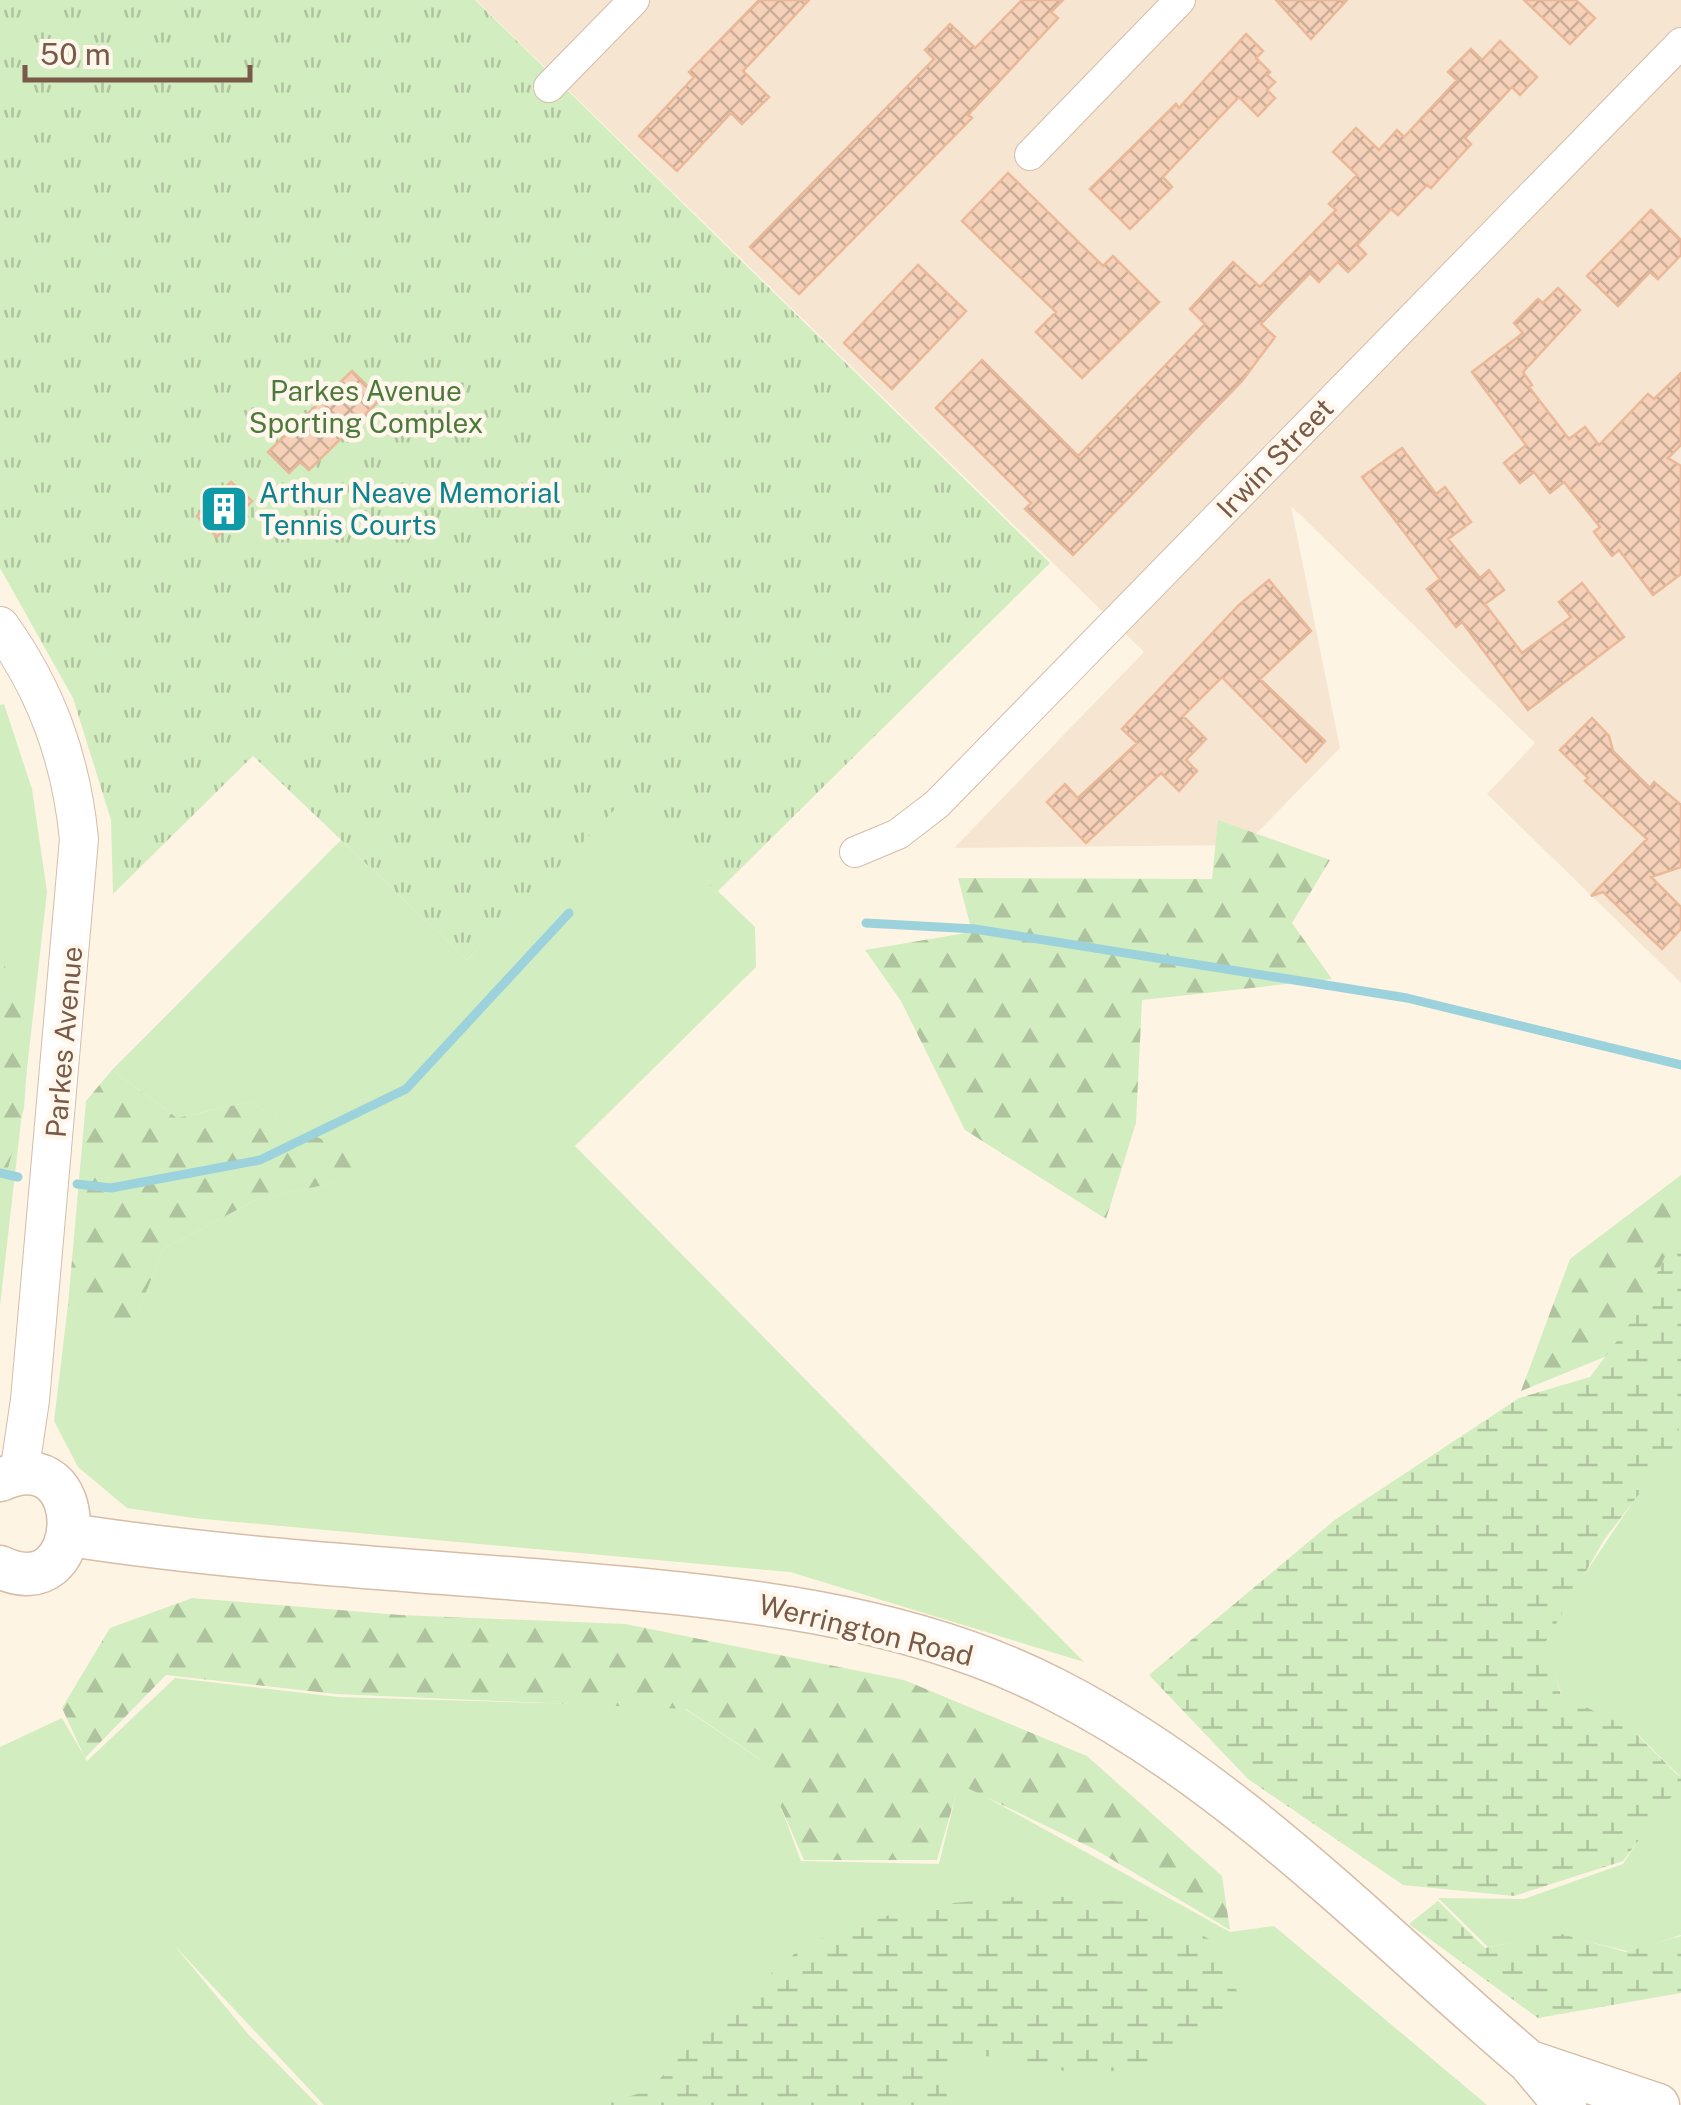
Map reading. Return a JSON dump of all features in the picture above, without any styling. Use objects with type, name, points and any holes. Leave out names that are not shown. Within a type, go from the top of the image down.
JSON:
[{"type":"main road","points":[[0,1567],[18,1573],[44,1568],[58,1558],[70,1535],[70,1510],[62,1494],[46,1480],[10,1477]]},
{"type":"main road","name":"Werrington Road","points":[[70,1535],[193,1554],[754,1601],[871,1625],[1002,1665],[1102,1715],[1212,1786],[1529,2062],[1565,2105]]},
{"type":"main road","name":"Werrington Road","points":[[1529,2062],[1658,2105]]},
{"type":"street","points":[[548,87],[634,0]]},
{"type":"street","points":[[1030,155],[1180,0]]},
{"type":"street","name":"Irwin Street","points":[[854,852],[898,834],[937,804],[1681,44]]},
{"type":"street","name":"Parkes Avenue","points":[[2,633],[55,722],[71,774],[80,839],[36,1341],[10,1477]]},
{"type":"shaded area","points":[[476,0],[1681,0],[1681,983],[1487,794],[1535,743],[1291,506],[1340,748],[1245,845],[954,848],[1144,652]]},
{"type":"green space","name":"Parkes Avenue Sporting Complex","points":[[0,0],[475,0],[1050,563],[717,892],[623,801],[467,960],[253,756],[113,894],[111,820],[73,698],[0,568]]},
{"type":"green space","points":[[4,704],[32,789],[47,892],[0,1306],[0,705]]},
{"type":"green space","points":[[623,800],[755,927],[756,967],[575,1146],[1084,1662],[790,1572],[193,1518],[127,1508],[78,1467],[54,1421],[68,1305],[123,1350],[163,1249],[258,1199],[383,1172],[249,1102],[177,1118],[112,1070],[341,840],[467,960]]},
{"type":"green space","points":[[1218,820],[1330,860],[1292,923],[1332,979],[1142,1000],[1136,1123],[1106,1219],[965,1130],[901,1001],[865,950],[972,932],[958,878],[1212,879]]},
{"type":"green space","points":[[0,961],[32,998],[24,1108],[0,1198]]},
{"type":"green space","points":[[112,1070],[177,1118],[249,1102],[385,1172],[258,1199],[163,1249],[123,1351],[68,1305],[86,1101]]},
{"type":"green space","points":[[1681,1175],[1681,1326],[1521,1391],[1570,1259]]},
{"type":"green space","points":[[1681,1222],[1681,1423],[1671,1452],[1604,1540],[1545,1643],[1561,1695],[1631,1729],[1681,1778],[1681,1784],[1623,1861],[1514,1896],[1403,1885],[1248,1779],[1149,1675],[1336,1519],[1519,1398],[1590,1377],[1640,1310]]},
{"type":"green space","points":[[1681,1412],[1681,1935],[1631,1952],[1558,1934],[1488,1947],[1438,1898],[1524,1899],[1623,1864],[1680,1776],[1637,1734],[1563,1699],[1542,1638],[1667,1451]]},
{"type":"green space","points":[[192,1598],[400,1615],[625,1624],[904,1680],[1087,1756],[1222,1876],[1230,1930],[1096,1850],[959,1784],[937,1860],[804,1860],[760,1759],[686,1709],[336,1694],[166,1675],[85,1758],[62,1708],[110,1628]]},
{"type":"green space","points":[[175,1678],[338,1697],[682,1707],[764,1762],[801,1861],[939,1864],[959,1782],[1230,1932],[1274,1926],[1487,2105],[324,2105],[174,1945],[248,2034],[318,2105],[0,2105],[0,1747],[62,1718],[87,1761]]},
{"type":"green space","points":[[1037,1895],[1140,1903],[1217,1943],[1241,2001],[1177,2056],[1091,2076],[955,2050],[945,2088],[949,2105],[602,2105],[650,2090],[702,2032],[806,1944],[913,1907]]},
{"type":"green space","points":[[1438,1901],[1485,1948],[1558,1933],[1626,1952],[1681,1936],[1681,1993],[1538,2018],[1409,1924]]},
{"type":"building","points":[[759,0],[809,0],[743,71],[769,97],[742,124],[731,113],[677,171],[639,136],[694,77],[689,72]]},
{"type":"building","points":[[1022,0],[1063,0],[1051,12],[1058,18],[968,115],[972,118],[799,294],[750,247],[934,59],[925,50],[950,24],[975,48]]},
{"type":"building","points":[[1276,0],[1347,0],[1311,39]]},
{"type":"building","points":[[1524,0],[1576,0],[1595,18],[1570,44]]},
{"type":"building","points":[[1246,34],[1263,51],[1256,58],[1275,82],[1267,90],[1275,98],[1258,116],[1239,97],[1163,177],[1172,187],[1130,229],[1090,189],[1176,104],[1179,108]]},
{"type":"building","points":[[1500,41],[1537,77],[1520,95],[1512,87],[1465,138],[1471,144],[1431,188],[1427,185],[1398,215],[1391,209],[1357,245],[1366,254],[1348,272],[1338,262],[1319,282],[1310,273],[1261,324],[1275,337],[1242,381],[1073,555],[1025,509],[1031,503],[936,408],[982,360],[1078,456],[1205,324],[1190,309],[1233,262],[1260,287],[1336,210],[1329,204],[1357,175],[1333,152],[1356,128],[1379,150],[1397,130],[1404,137],[1457,80],[1448,72],[1471,49],[1482,60]]},
{"type":"building","points":[[1008,173],[1103,266],[1113,256],[1159,302],[1082,378],[1036,332],[1056,312],[962,221]]},
{"type":"building","points":[[1651,210],[1681,240],[1681,255],[1658,279],[1650,272],[1618,306],[1587,276]]},
{"type":"building","points":[[918,265],[966,311],[892,389],[844,343]]},
{"type":"building","points":[[1558,288],[1580,310],[1523,372],[1532,385],[1529,387],[1569,439],[1585,427],[1599,445],[1648,394],[1654,399],[1681,373],[1681,445],[1668,458],[1681,466],[1681,574],[1653,595],[1619,550],[1612,556],[1594,532],[1600,527],[1564,482],[1550,493],[1534,472],[1520,483],[1504,463],[1526,445],[1472,372],[1523,333],[1514,323],[1538,299],[1543,303]]},
{"type":"building","points":[[352,371],[381,399],[309,470],[300,462],[289,473],[268,452]]},
{"type":"building","points":[[1402,448],[1436,494],[1445,487],[1471,522],[1448,539],[1480,578],[1489,570],[1504,590],[1485,604],[1522,653],[1571,617],[1559,602],[1582,583],[1624,637],[1528,710],[1462,622],[1456,627],[1427,589],[1440,579],[1362,477]]},
{"type":"building","name":"Arthur Neave Memorial Tennis Courts","points":[[231,482],[252,501],[217,537],[197,516]]},
{"type":"building","points":[[1269,580],[1311,631],[1260,679],[1325,741],[1306,762],[1222,677],[1183,716],[1206,739],[1186,760],[1197,771],[1179,791],[1161,773],[1086,843],[1047,802],[1065,784],[1078,798],[1137,743],[1122,729],[1239,605]]},
{"type":"building","points":[[1592,718],[1609,736],[1613,751],[1650,788],[1654,782],[1681,805],[1681,867],[1651,877],[1681,907],[1681,929],[1662,949],[1603,892],[1591,896],[1647,839],[1585,781],[1588,778],[1560,750]]},
{"type":"waterway","points":[[77,1184],[111,1188],[260,1160],[406,1089],[569,913]]},
{"type":"waterway","points":[[866,923],[975,929],[1407,998],[1681,1065]]},
{"type":"waterway","points":[[0,1173],[18,1177]]},
{"type":"place","name":"Arthur Neave Memorial Tennis Courts","points":[[224,509]]}]
